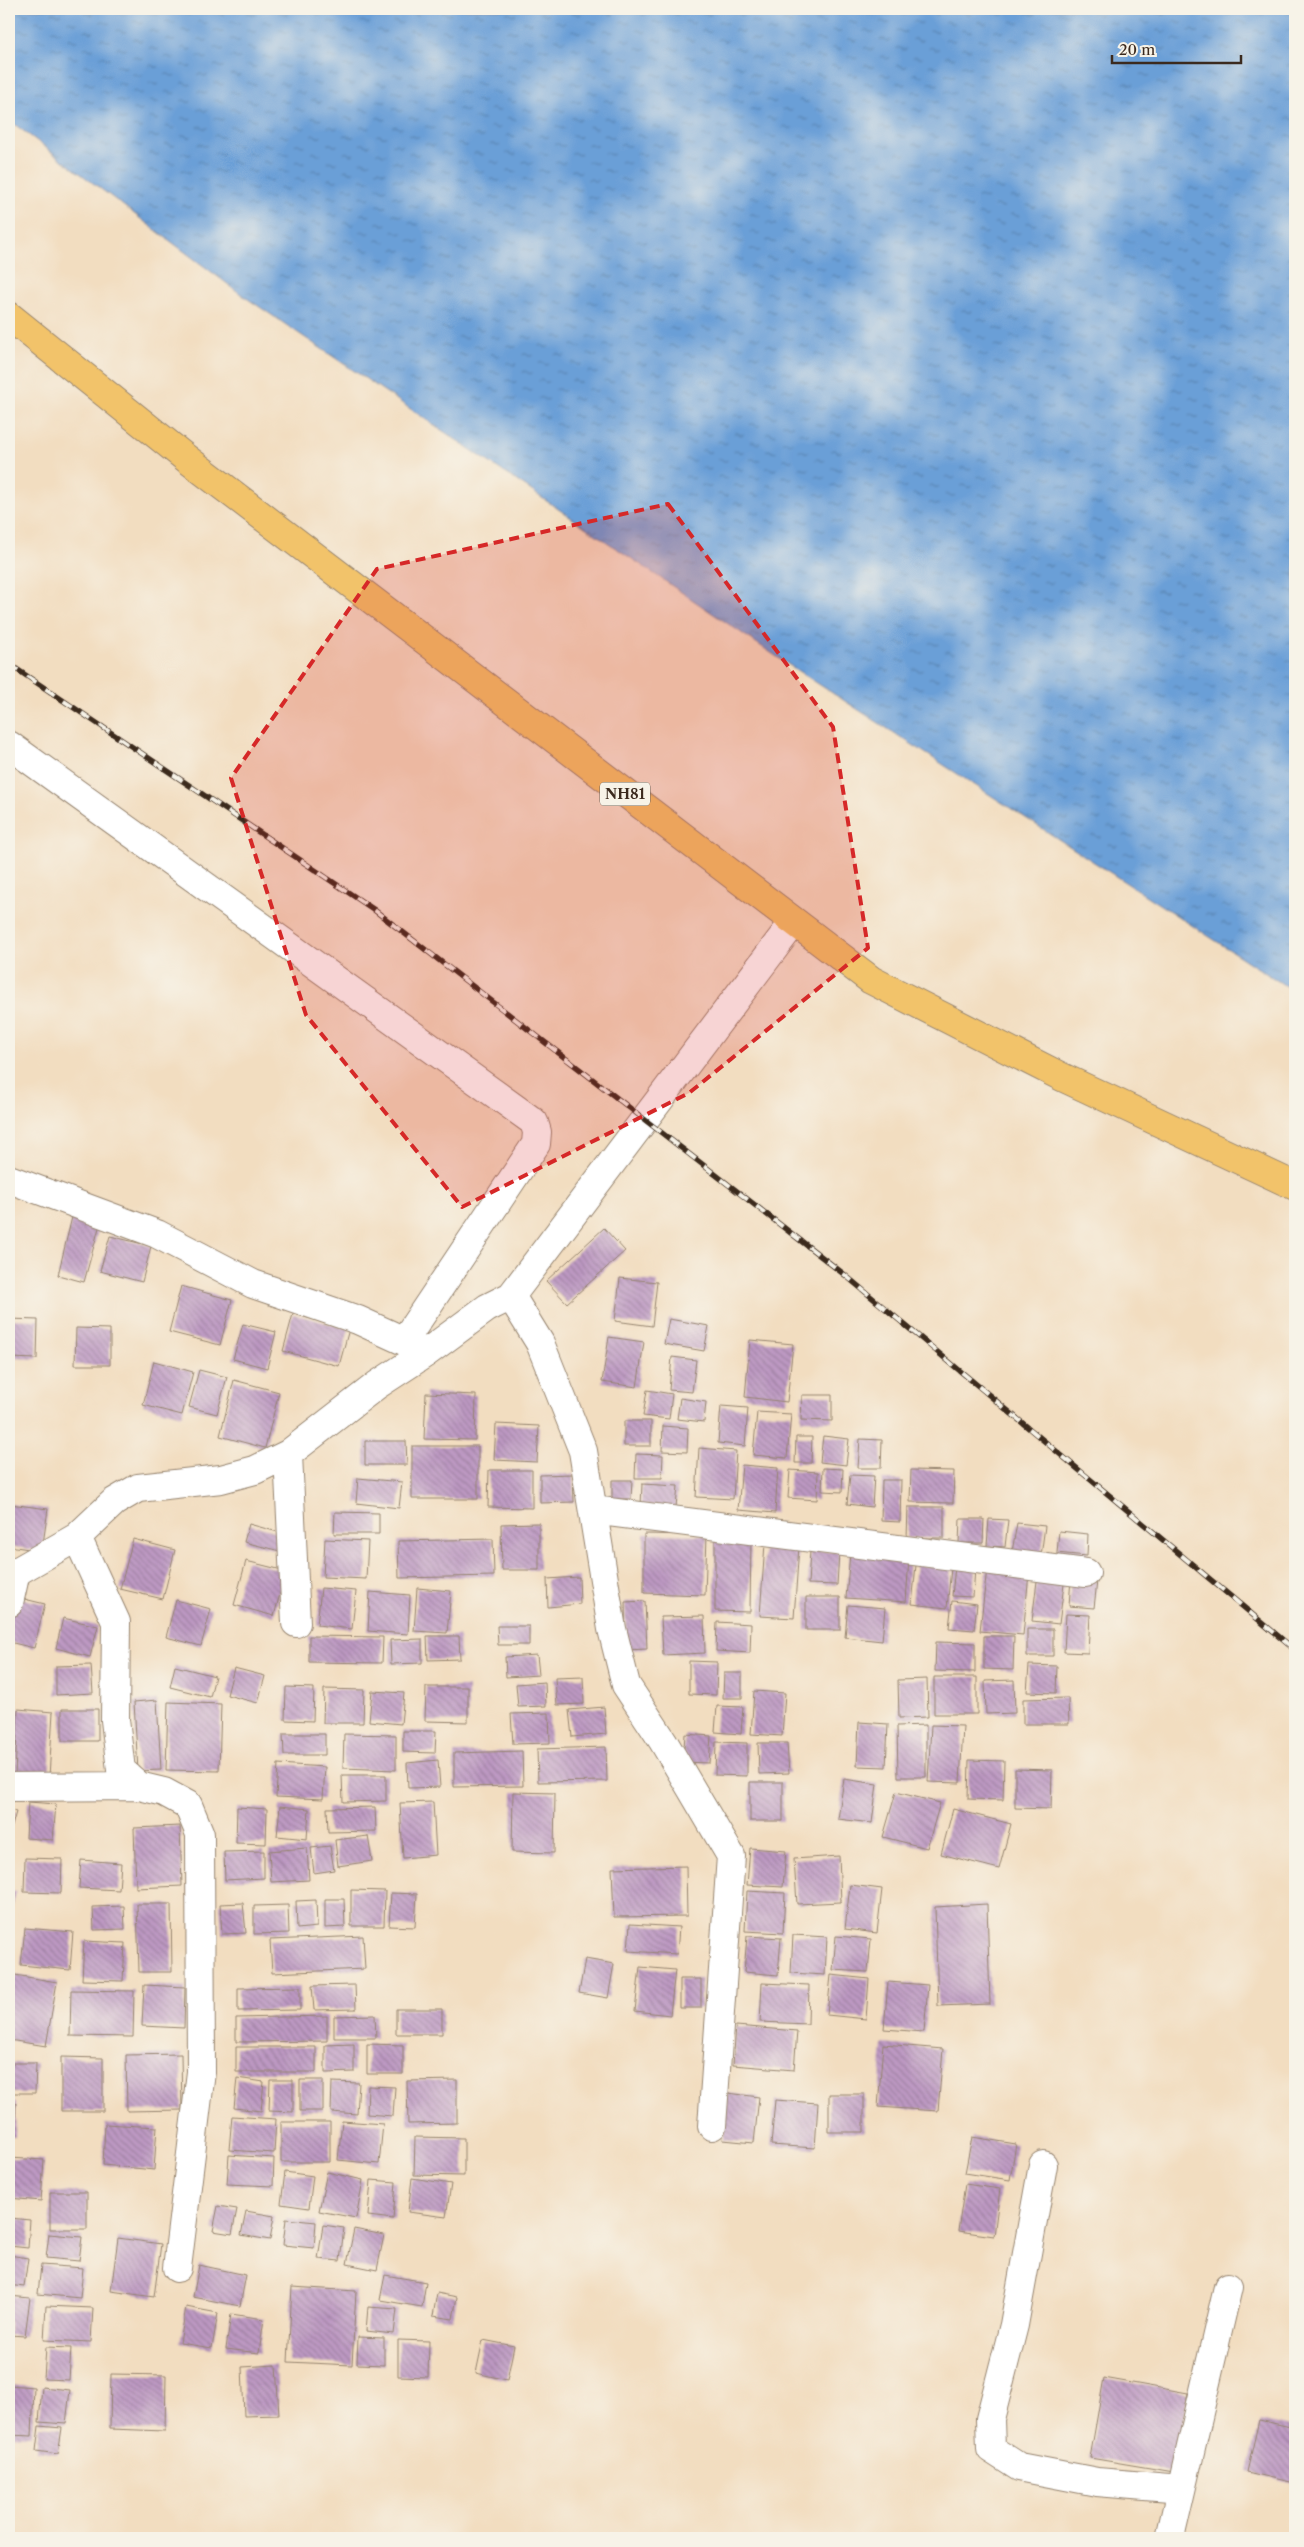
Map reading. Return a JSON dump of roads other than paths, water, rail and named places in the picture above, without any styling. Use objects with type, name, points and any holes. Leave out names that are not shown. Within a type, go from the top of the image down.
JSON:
[{"type":"highway","name":"NH81","points":[[9,316],[194,465],[871,980],[1062,1077],[1295,1186]]},
{"type":"street","points":[[9,746],[534,1122],[537,1132],[536,1144],[415,1347],[377,1385],[288,1454],[255,1470],[221,1479],[138,1488],[114,1502],[77,1537],[16,1572],[9,1603]]},
{"type":"street","points":[[415,1347],[510,1296],[794,922]]},
{"type":"street","points":[[9,1179],[156,1234],[253,1284],[358,1320],[415,1347]]},
{"type":"street","points":[[510,1296],[540,1344],[584,1451],[612,1629],[626,1685],[663,1741],[731,1856],[712,2126]]},
{"type":"street","points":[[288,1454],[296,1623]]},
{"type":"street","points":[[593,1510],[1086,1572]]},
{"type":"street","points":[[77,1537],[116,1622],[115,1720],[122,1770],[139,1786]]},
{"type":"street","points":[[9,1787],[139,1786],[164,1792],[188,1805],[200,1834],[201,2072],[177,2268]]},
{"type":"street","points":[[1043,2165],[1014,2325],[990,2418],[991,2449],[1020,2467],[1097,2482],[1181,2490]]},
{"type":"street","points":[[1170,2538],[1228,2287]]},
{"type":"water","points":[[9,9],[1295,9],[1295,992],[786,663],[245,297],[9,120]]},
{"type":"railway","points":[[9,664],[373,909],[845,1275],[1295,1650]]}]
